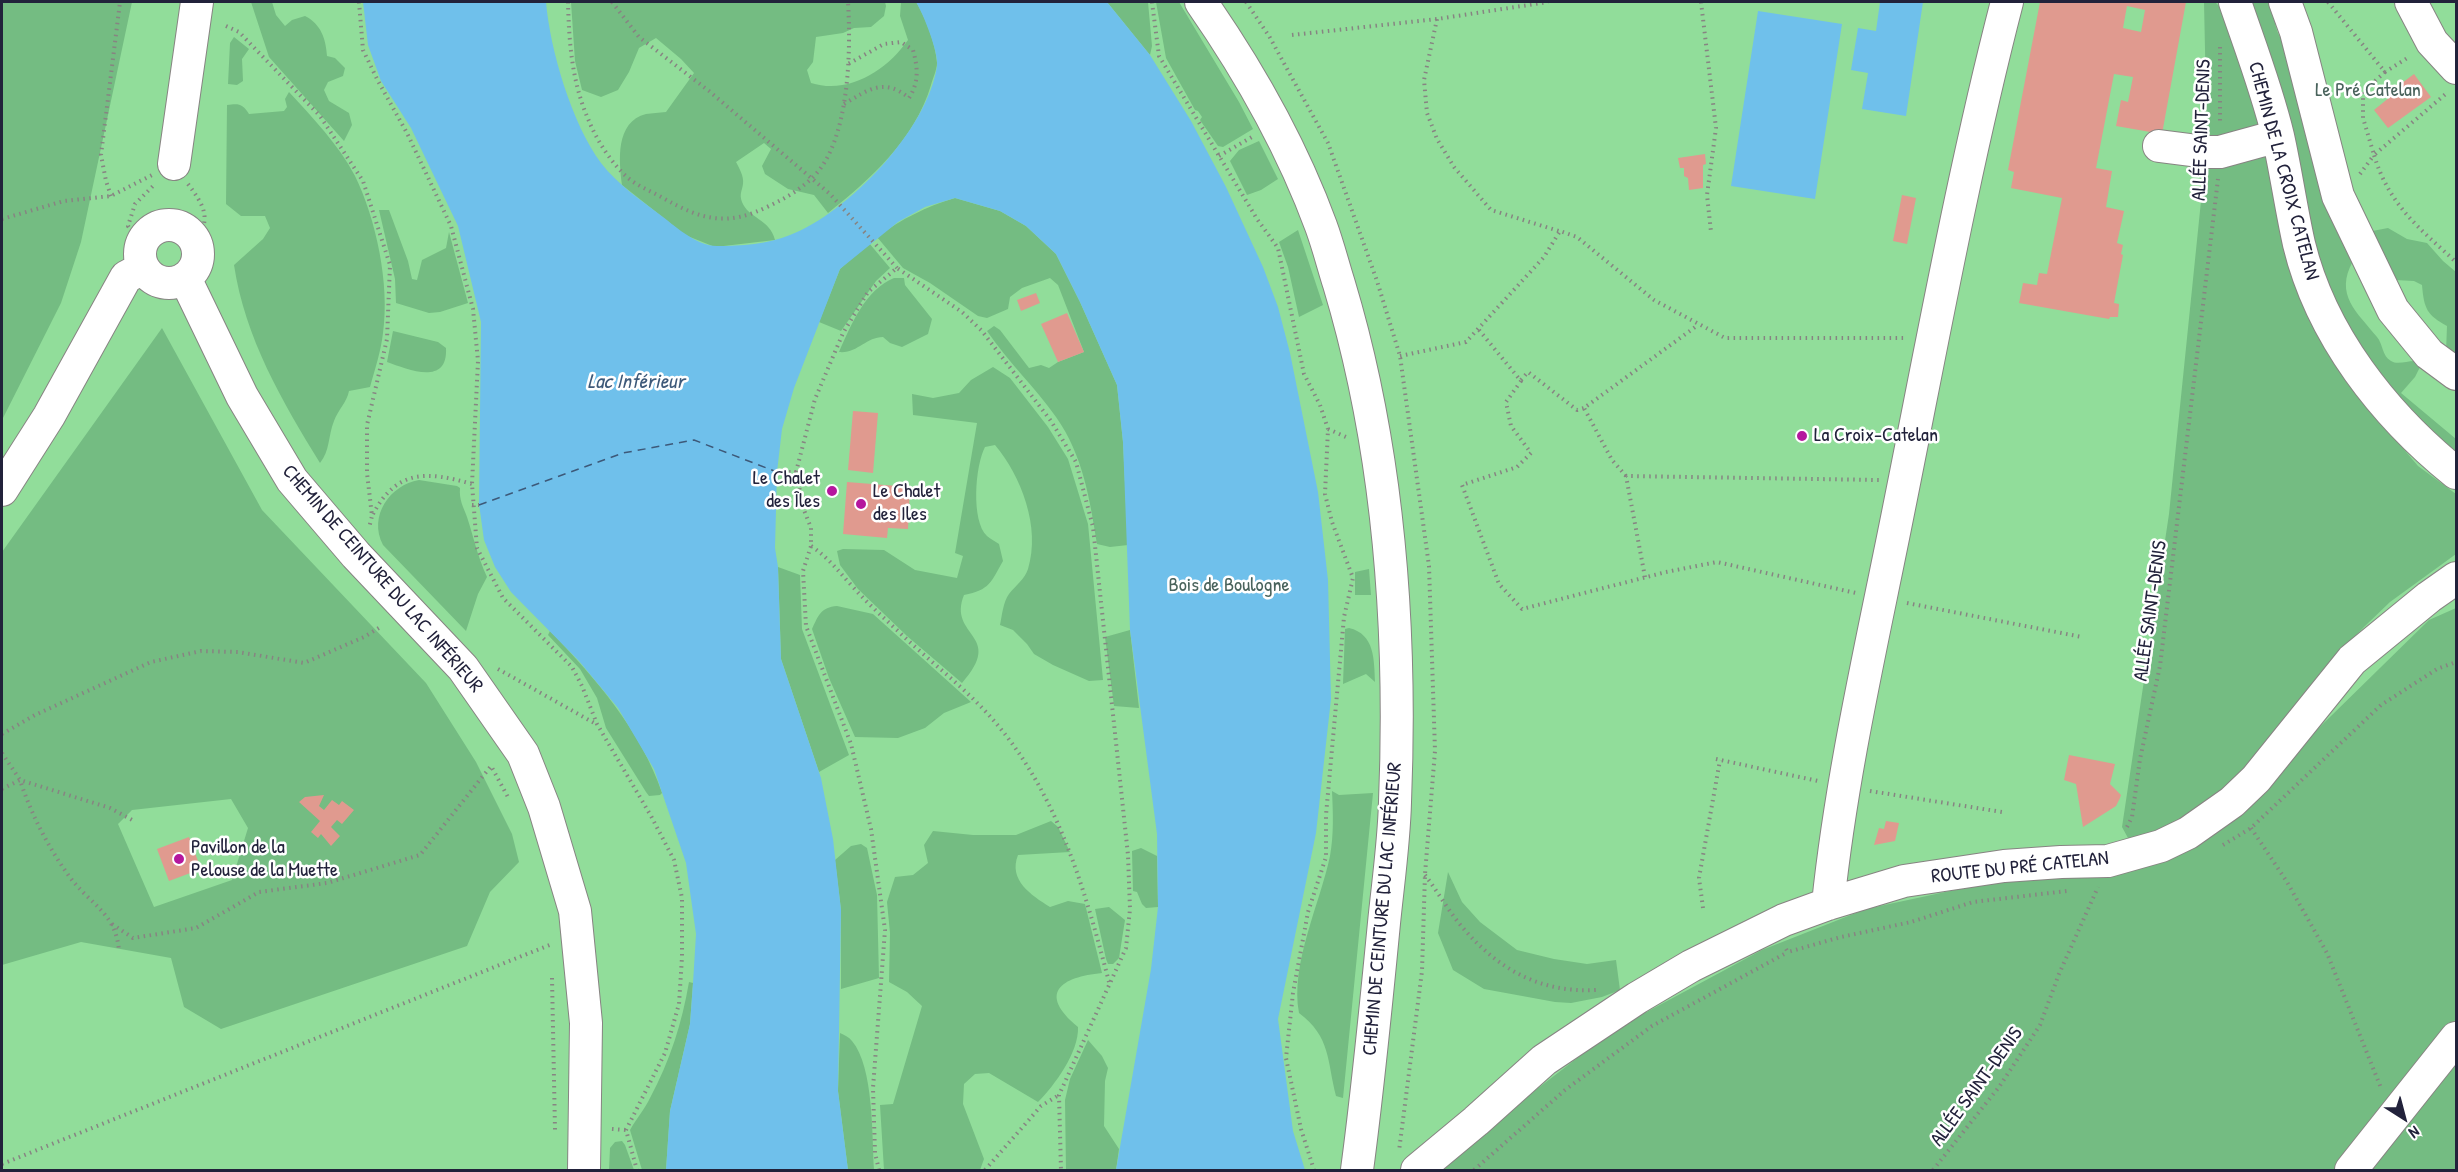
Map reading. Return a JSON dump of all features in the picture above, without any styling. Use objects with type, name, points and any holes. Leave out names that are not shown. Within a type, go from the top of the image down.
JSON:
[{"type":"street","points":[[174,164],[197,2]]},
{"type":"street","name":"CHEMIN DE CEINTURE DU LAC INFÉRIEUR","points":[[1202,2],[1236,53],[1275,123],[1321,226],[1357,345],[1376,442],[1388,542],[1396,652],[1395,802],[1369,1078],[1357,1170]]},
{"type":"street","name":"CHEMIN DE CEINTURE DU LAC INFÉRIEUR","points":[[1227,2],[1293,112],[1320,169],[1342,229],[1381,375],[1401,498],[1412,603],[1415,721],[1411,853],[1374,1170]]},
{"type":"street","points":[[1828,904],[1836,833],[1904,481],[1990,65],[2007,2]]},
{"type":"street","name":"CHEMIN DE LA CROIX CATELAN","points":[[2235,2],[2278,136],[2300,245],[2324,311],[2340,343],[2380,398],[2430,452],[2457,473]]},
{"type":"street","points":[[2285,2],[2296,32],[2341,202],[2392,310],[2429,354],[2457,374]]},
{"type":"street","points":[[2411,2],[2432,42],[2457,68]]},
{"type":"street","points":[[2159,146],[2220,152],[2278,136]]},
{"type":"street","points":[[2,490],[49,416],[126,277],[142,256],[148,234],[163,225],[176,225],[187,231],[196,244],[197,262],[185,278],[175,283],[164,283],[154,279],[142,256]]},
{"type":"street","name":"CHEMIN DE CEINTURE DU LAC INFÉRIEUR","points":[[185,278],[242,396],[292,480],[356,555],[463,668],[523,754],[529,808],[575,911],[579,935],[586,1023],[584,1170]]},
{"type":"street","name":"ROUTE DU PRÉ CATELAN","points":[[1417,1170],[1544,1060],[1637,998],[1691,966],[1784,920],[1904,881],[2004,866],[2108,861],[2161,846],[2188,833],[2232,802],[2256,779],[2352,660],[2429,597],[2457,578]]},
{"type":"street","points":[[2351,1170],[2457,1038]]},
{"type":"path","points":[[111,196],[101,155],[120,2]]},
{"type":"path","points":[[358,2],[363,50],[407,133],[451,226],[473,309],[478,361],[472,505],[477,548],[503,598],[572,667],[597,724],[674,860],[682,897],[679,1004],[665,1053],[626,1130],[637,1170]]},
{"type":"path","points":[[568,2],[571,64],[589,122],[609,155],[627,177],[688,212],[721,219],[747,217],[786,198],[812,178],[822,164],[840,124],[847,86],[848,2]]},
{"type":"path","points":[[612,2],[639,37],[709,91],[830,194],[897,268],[962,312],[982,331],[1051,421],[1076,462],[1092,527],[1128,855],[1130,909],[1126,948],[1059,1095],[1061,1170]]},
{"type":"path","points":[[1152,2],[1159,56],[1257,219],[1278,248],[1304,374],[1320,405],[1328,429],[1325,494],[1332,522],[1353,578],[1344,617],[1326,814],[1326,857],[1308,912],[1293,993],[1286,1058],[1301,1129],[1314,1170]]},
{"type":"path","points":[[1292,35],[1437,19],[1548,2]]},
{"type":"path","points":[[1701,2],[1716,128],[1707,195],[1712,232]]},
{"type":"path","points":[[2328,2],[2385,72]]},
{"type":"path","points":[[1437,19],[1424,80],[1427,113],[1437,139],[1454,167],[1491,210],[1577,237],[1654,300],[1725,338],[1913,338],[1932,343]]},
{"type":"path","points":[[226,26],[239,32],[320,116],[363,181],[390,265],[387,339],[368,425],[367,473],[372,516],[368,535]]},
{"type":"path","name":"ALLÉE SAINT-DENIS","points":[[1933,1170],[1999,1087],[2040,1025],[2059,974],[2108,861],[2132,817],[2140,759],[2160,666],[2220,152],[2220,39]]},
{"type":"path","points":[[844,104],[880,86],[899,89],[909,98],[915,88],[918,68],[914,50],[901,42],[884,44],[848,64]]},
{"type":"path","points":[[2432,42],[2385,72],[2363,92],[2363,118],[2382,181],[2412,222],[2457,262]]},
{"type":"path","points":[[2341,202],[2374,155],[2457,84]]},
{"type":"path","points":[[2,219],[64,201],[111,196],[174,164]]},
{"type":"path","points":[[174,164],[203,205],[204,230],[196,244]]},
{"type":"path","points":[[142,256],[128,226],[135,204],[174,164]]},
{"type":"path","points":[[1400,356],[1466,342],[1544,257],[1560,231]]},
{"type":"path","points":[[879,1170],[875,1154],[873,1088],[885,930],[871,830],[851,744],[806,626],[803,572],[811,546],[811,528],[804,510],[796,472],[815,399],[843,333],[868,292],[897,268]]},
{"type":"path","points":[[1698,325],[1584,408],[1577,410],[1528,372],[1506,402],[1511,426],[1531,453],[1517,467],[1462,485],[1499,584],[1522,609],[1645,577],[1717,562],[1881,598],[2082,637]]},
{"type":"path","points":[[1479,330],[1521,381]]},
{"type":"path","points":[[1584,408],[1612,460],[1626,476],[1645,577]]},
{"type":"path","points":[[777,472],[796,472]]},
{"type":"path","points":[[372,516],[390,489],[402,480],[424,476],[472,484]]},
{"type":"path","points":[[1626,476],[1904,481]]},
{"type":"path","points":[[472,505],[478,504]]},
{"type":"path","points":[[811,546],[828,557],[854,588],[928,661],[986,712],[1029,766],[1063,831],[1089,906],[1109,983]]},
{"type":"path","points":[[2,734],[35,715],[151,662],[201,651],[238,652],[304,663],[364,637],[382,626]]},
{"type":"path","points":[[490,664],[597,724]]},
{"type":"path","points":[[2,753],[20,780],[29,807],[52,851],[70,878],[102,909],[112,924],[119,951]]},
{"type":"path","points":[[1703,908],[1699,878],[1720,760]]},
{"type":"path","points":[[112,924],[133,938],[196,928],[259,892],[327,883],[420,855],[491,766],[529,808]]},
{"type":"path","points":[[2,789],[20,780],[110,808],[134,822]]},
{"type":"path","points":[[2232,802],[2281,873],[2327,953],[2393,1120]]},
{"type":"path","points":[[1425,874],[1463,928],[1501,965],[1537,983],[1572,992],[1596,990]]},
{"type":"path","points":[[548,934],[550,956]]},
{"type":"path","points":[[2,1164],[579,935]]},
{"type":"path","points":[[1474,1170],[1565,1090],[1653,1026],[1788,952]]},
{"type":"path","points":[[551,967],[555,1130]]},
{"type":"path","points":[[984,1170],[1041,1106],[1059,1095]]},
{"type":"path","points":[[605,1129],[626,1130]]},
{"type":"green space","name":"Bois de Boulogne","points":[[2,2],[2456,2],[2456,1170],[2,1170]]},
{"type":"green space","points":[[2,2],[132,2],[81,242],[61,303],[2,420]]},
{"type":"green space","points":[[251,2],[272,2],[276,15],[285,26],[292,20],[305,16],[319,28],[324,38],[327,56],[335,58],[345,68],[343,76],[328,82],[324,90],[329,101],[349,113],[352,125],[344,141],[269,57]]},
{"type":"green space","points":[[571,2],[885,2],[884,16],[871,27],[854,28],[843,33],[816,37],[813,62],[807,70],[811,83],[839,86],[853,83],[878,70],[899,51],[908,40],[900,16],[901,2],[916,2],[932,39],[937,65],[924,105],[903,140],[875,172],[828,213],[814,195],[788,189],[765,174],[762,166],[771,149],[764,143],[736,162],[743,178],[742,202],[749,212],[769,227],[775,240],[715,247],[685,235],[622,185],[621,144],[629,125],[636,118],[646,114],[666,112],[694,73],[656,38],[639,48],[618,90],[601,97],[582,90],[575,61]]},
{"type":"green space","points":[[1107,2],[1148,2],[1152,46],[1150,55]]},
{"type":"green space","points":[[1156,2],[1179,2],[1253,129],[1223,147],[1218,146],[1200,120],[1202,117],[1195,110],[1166,58]]},
{"type":"green space","points":[[2204,2],[2215,2],[2223,10],[2260,120],[2257,128],[2207,145]]},
{"type":"green space","points":[[2250,2],[2277,2],[2276,26],[2287,47],[2353,261],[2346,284],[2350,302],[2379,340],[2388,359],[2396,363],[2414,361],[2421,365],[2415,377],[2401,393],[2456,439],[2456,454],[2396,397],[2344,326],[2328,290],[2313,239],[2258,20]]},
{"type":"green space","points":[[234,37],[249,49],[242,59],[243,81],[237,85],[228,84],[230,43]]},
{"type":"green space","points":[[289,92],[333,142],[355,176],[363,193],[375,232],[385,294],[382,340],[370,387],[349,391],[334,421],[326,453],[320,463],[267,368],[239,292],[234,265],[263,239],[270,228],[265,216],[241,216],[226,204],[227,105],[240,105],[249,114],[284,111],[287,107],[285,99]]},
{"type":"green space","points":[[1259,141],[1278,179],[1261,190],[1247,195],[1230,161],[1239,150]]},
{"type":"green space","points":[[2265,149],[2363,401],[2418,466],[2456,494],[2456,554],[2390,602],[2364,627],[2321,672],[2233,784],[2171,825],[2144,836],[2128,838],[2122,827],[2169,514],[2205,162]]},
{"type":"green space","points":[[955,198],[1000,211],[1026,226],[1056,254],[1080,302],[1117,385],[1123,442],[1128,545],[1110,547],[1097,544],[1084,478],[1073,447],[1048,406],[987,331],[994,326],[1000,330],[1029,368],[1041,365],[1049,368],[1084,352],[1058,285],[1050,278],[1022,288],[1010,297],[1008,309],[987,318],[978,316],[930,283],[903,268],[877,237],[914,214]]},
{"type":"green space","points":[[379,210],[389,210],[408,261],[412,279],[417,280],[422,260],[446,248],[449,232],[468,303],[429,313],[396,303],[395,279]]},
{"type":"green space","points":[[2388,228],[2407,239],[2427,243],[2456,272],[2456,355],[2446,352],[2447,326],[2431,315],[2424,300],[2422,285],[2414,281],[2395,280],[2362,233]]},
{"type":"green space","points":[[1298,230],[1323,305],[1299,317],[1288,267],[1279,242]]},
{"type":"green space","points":[[869,243],[890,268],[876,281],[841,331],[819,322],[840,269]]},
{"type":"green space","points":[[894,278],[904,278],[905,285],[932,319],[928,334],[902,347],[890,343],[883,337],[851,350],[839,352],[860,309],[875,291]]},
{"type":"green space","points":[[162,328],[262,510],[426,683],[476,762],[512,834],[519,862],[490,892],[467,946],[221,1029],[184,1007],[171,958],[81,942],[2,965],[2,552]],"holes":[[[231,799],[248,828],[232,880],[154,907],[118,824],[132,810]]]},
{"type":"green space","points":[[393,331],[438,342],[446,348],[445,360],[440,368],[425,372],[415,371],[387,362]]},
{"type":"green space","points":[[993,367],[1010,378],[1048,427],[1068,459],[1088,524],[1103,680],[1089,681],[1053,665],[1034,654],[1013,630],[1000,625],[1007,597],[1027,573],[1032,536],[1030,519],[1020,487],[995,445],[985,447],[979,467],[976,493],[982,529],[987,536],[999,544],[1003,561],[985,588],[964,595],[961,609],[963,620],[977,645],[978,654],[974,667],[962,683],[907,636],[858,589],[840,565],[837,551],[843,549],[884,550],[915,570],[957,578],[963,556],[955,553],[977,423],[913,415],[912,394],[933,398],[959,393],[971,380]]},
{"type":"green space","points":[[419,480],[460,488],[462,503],[487,577],[478,594],[466,631],[383,545],[379,534],[378,523],[385,503],[399,488]]},
{"type":"green space","points":[[778,567],[800,575],[802,629],[849,755],[819,772],[781,659]]},
{"type":"green space","points":[[1369,569],[1371,595],[1355,595],[1355,572]]},
{"type":"green space","points":[[837,606],[873,614],[971,702],[944,713],[925,728],[898,738],[855,737],[829,678],[812,629],[818,616],[824,610]]},
{"type":"green space","points":[[2456,608],[2456,1019],[2334,1170],[1443,1170],[1485,1129],[1615,1029],[1762,950],[1866,909],[1964,888],[2233,812],[2429,620]]},
{"type":"green space","points":[[1345,629],[1358,631],[1368,642],[1373,657],[1375,682],[1366,674],[1343,684]]},
{"type":"green space","points":[[1130,630],[1139,708],[1114,706],[1105,637]]},
{"type":"green space","points":[[550,631],[600,686],[629,726],[653,770],[662,793],[660,795],[649,796],[646,792],[606,728],[597,698],[580,669],[548,635]]},
{"type":"green space","points":[[1332,791],[1339,795],[1373,793],[1343,1098],[1336,1096],[1326,1050],[1317,1031],[1299,1013],[1297,994],[1302,954],[1330,856],[1333,832]]},
{"type":"green space","points":[[1051,821],[1058,827],[1070,852],[1018,855],[1016,872],[1023,886],[1050,907],[1068,901],[1085,904],[1102,973],[1075,978],[1059,989],[1057,996],[1059,1005],[1078,1027],[1075,1047],[1065,1068],[1038,1102],[989,1073],[975,1074],[964,1084],[963,1104],[984,1159],[980,1170],[884,1170],[880,1105],[893,1104],[922,1006],[907,992],[889,982],[890,933],[887,902],[895,877],[913,875],[928,863],[924,845],[933,831],[973,835],[1016,835]]},
{"type":"green space","points":[[861,844],[867,848],[877,895],[879,978],[841,989],[841,910],[835,860],[851,846]]},
{"type":"green space","points":[[1141,848],[1157,856],[1158,907],[1146,908],[1137,892],[1133,891],[1132,851]]},
{"type":"green space","points":[[1448,872],[1462,902],[1480,922],[1517,950],[1587,964],[1616,960],[1620,990],[1602,997],[1571,1003],[1555,1002],[1484,989],[1453,970],[1438,933]]},
{"type":"green space","points":[[1109,907],[1125,920],[1119,958],[1113,964],[1108,964],[1106,959],[1095,909]]},
{"type":"green space","points":[[689,982],[693,983],[690,1024],[670,1111],[666,1170],[642,1170],[630,1130],[648,1102],[669,1056],[679,1027]]},
{"type":"green space","points":[[840,1033],[852,1041],[864,1067],[872,1122],[874,1170],[848,1170],[838,1091]]},
{"type":"green space","points":[[1088,1040],[1102,1056],[1108,1068],[1105,1081],[1104,1126],[1119,1149],[1116,1170],[1066,1170],[1065,1100],[1070,1079]]},
{"type":"green space","points":[[2456,1058],[2456,1170],[2367,1170]]},
{"type":"green space","points":[[622,1141],[634,1170],[609,1170],[610,1148],[615,1142]]},
{"type":"water","name":"Lac Inférieur","points":[[363,2],[546,2],[552,42],[564,86],[590,147],[601,163],[622,185],[682,231],[703,243],[718,246],[773,241],[813,224],[860,188],[882,166],[918,116],[930,90],[937,66],[933,43],[916,2],[1107,2],[1150,55],[1191,121],[1226,187],[1263,267],[1278,307],[1290,353],[1318,492],[1328,580],[1331,699],[1316,833],[1278,1019],[1293,1131],[1305,1170],[1116,1170],[1151,969],[1158,907],[1157,834],[1130,630],[1123,442],[1117,385],[1056,254],[1026,226],[1000,211],[955,198],[925,207],[898,222],[840,269],[794,388],[782,429],[777,472],[775,548],[778,567],[781,659],[821,778],[833,839],[841,910],[838,1091],[848,1170],[666,1170],[670,1111],[690,1024],[693,983],[696,934],[686,863],[654,769],[618,708],[579,661],[511,592],[495,567],[484,540],[479,504],[481,322],[458,226],[411,128],[381,81],[368,45]]},
{"type":"water","points":[[1880,2],[1923,2],[1906,116],[1862,109],[1868,73],[1851,70],[1858,28],[1876,31]]},
{"type":"water","points":[[1758,11],[1842,24],[1815,199],[1731,186]]},
{"type":"building","points":[[2040,2],[2186,2],[2162,134],[2116,126],[2121,100],[2128,102],[2133,77],[2114,74],[2096,168],[2112,171],[2106,207],[2124,211],[2117,243],[2123,245],[2114,303],[2119,304],[2118,317],[2109,319],[2019,303],[2023,283],[2037,285],[2039,273],[2047,274],[2062,198],[2011,188],[2014,172],[2008,170]],"holes":[[[2127,6],[2145,10],[2141,32],[2123,28]]]},
{"type":"building","points":[[2414,74],[2431,97],[2388,128],[2374,110],[2390,97],[2390,92]]},
{"type":"building","points":[[1705,154],[1703,188],[1689,190],[1688,178],[1684,176],[1684,168],[1680,168],[1678,158]]},
{"type":"building","points":[[1902,195],[1916,198],[1907,244],[1893,241]]},
{"type":"building","points":[[1036,293],[1040,303],[1021,311],[1017,300]]},
{"type":"building","points":[[1067,313],[1084,352],[1058,362],[1041,324]]},
{"type":"building","points":[[853,411],[878,413],[873,473],[848,470]]},
{"type":"building","points":[[847,482],[910,487],[908,529],[888,528],[887,538],[843,534]]},
{"type":"building","points":[[2069,755],[2115,764],[2110,784],[2121,795],[2116,806],[2083,827],[2076,784],[2064,780]]},
{"type":"building","points":[[324,795],[319,806],[324,810],[332,800],[339,805],[342,801],[354,810],[342,824],[337,820],[331,827],[340,836],[331,846],[321,834],[318,838],[311,832],[320,821],[299,802],[305,797]]},
{"type":"building","points":[[1886,821],[1899,823],[1895,841],[1874,845],[1879,828],[1884,829]]},
{"type":"building","name":"Pavillon de la Pelouse de la Muette","points":[[189,837],[201,869],[169,881],[157,849]]},
{"type":"ferry route","points":[[479,505],[623,453],[694,440],[777,472]]},
{"type":"place","name":"La Croix-Catelan","points":[[1802,436]]},
{"type":"place","name":"Le Chalet des Îles","points":[[832,491]]},
{"type":"place","name":"Le Chalet des Iles","points":[[861,504]]},
{"type":"place","name":"Pavillon de la Pelouse de la Muette","points":[[179,859]]},
{"type":"park label","name":"Le Pré Catelan","points":[[2368,91]]}]
